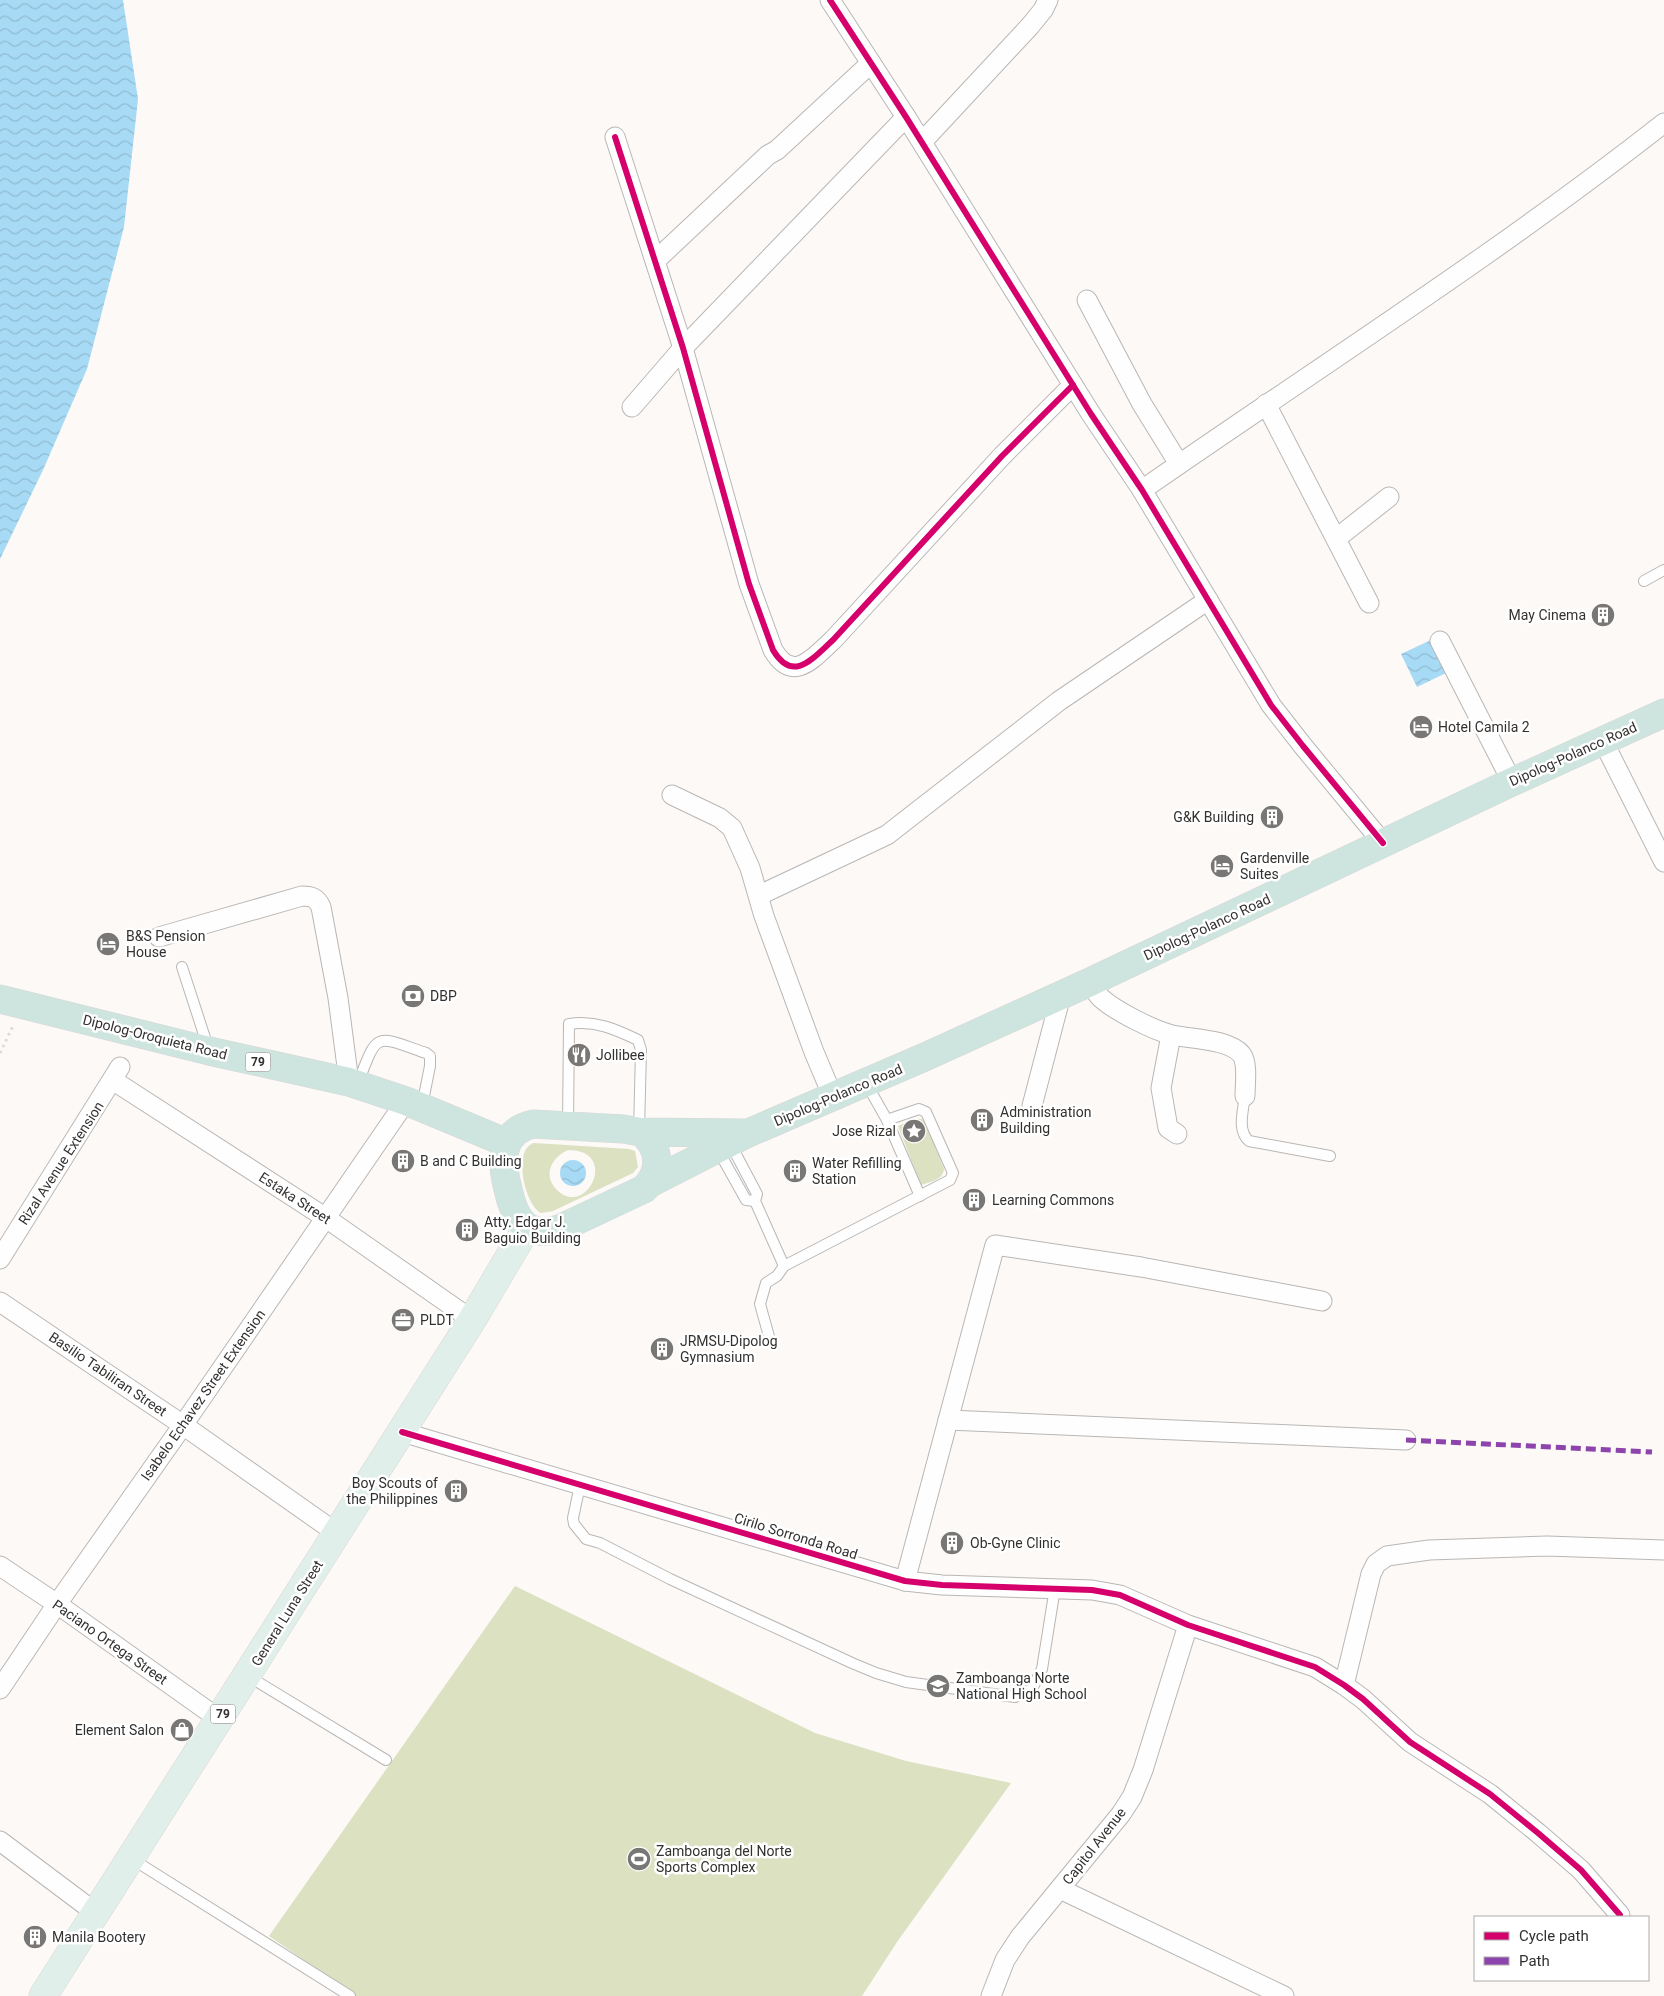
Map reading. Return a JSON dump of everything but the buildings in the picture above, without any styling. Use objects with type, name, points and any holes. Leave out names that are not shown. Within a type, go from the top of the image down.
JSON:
[{"type":"highway","name":"Dipolog-Polanco Road","points":[[527,1227],[536,1232],[549,1232],[559,1229],[644,1189],[652,1182],[731,1141],[866,1083],[1090,982],[1512,782],[1664,713]]},
{"type":"highway","name":"Dipolog-Oroquieta Road","points":[[9,1001],[353,1084],[414,1104],[507,1144]]},
{"type":"highway","points":[[527,1227],[519,1219],[512,1207],[503,1171],[503,1157],[507,1144],[513,1134],[522,1126],[533,1124],[568,1126],[731,1141]]},
{"type":"highway","points":[[640,1132],[650,1139],[655,1148],[658,1161],[657,1172],[652,1182]]},
{"type":"main road","name":"General Luna Street","points":[[43,1996],[338,1534],[472,1320],[527,1227]]},
{"type":"street","points":[[830,0],[922,142],[1073,385],[1142,490],[1271,705],[1383,843]]},
{"type":"street","points":[[922,142],[1030,26],[1043,10],[1048,0]]},
{"type":"street","points":[[655,260],[871,63]]},
{"type":"street","points":[[632,408],[683,348],[906,117]]},
{"type":"street","points":[[1142,490],[1488,252],[1610,165],[1664,123]]},
{"type":"street","points":[[615,137],[683,348],[749,584],[773,650],[779,660],[786,665],[796,667],[804,665],[833,640],[1002,456],[1073,385]]},
{"type":"street","points":[[1087,300],[1142,404],[1179,464]]},
{"type":"street","points":[[1266,404],[1369,603]]},
{"type":"street","points":[[1337,538],[1389,497]]},
{"type":"street","points":[[759,897],[887,835],[1059,701],[1208,600]]},
{"type":"street","points":[[1440,641],[1512,782]]},
{"type":"street","points":[[1603,741],[1664,862]]},
{"type":"street","points":[[672,795],[720,818],[732,828],[750,868],[764,916],[814,1052],[833,1097]]},
{"type":"street","points":[[159,937],[295,898],[308,896],[314,898],[321,906],[353,1084]]},
{"type":"street","points":[[1090,982],[1102,1000],[1150,1027],[1171,1035],[1226,1044],[1241,1054],[1244,1060],[1245,1096]]},
{"type":"street","points":[[1032,1106],[1061,995]]},
{"type":"street","points":[[1171,1035],[1161,1088],[1168,1128],[1177,1134]]},
{"type":"street","name":"Estaka Street","points":[[117,1074],[472,1320]]},
{"type":"street","name":"Rizal Avenue Extension","points":[[0,1259],[117,1074]]},
{"type":"street","name":"Isabelo Echavez Street Extension","points":[[0,1690],[57,1604],[326,1218],[414,1104]]},
{"type":"street","points":[[905,1581],[995,1245],[1141,1267],[1322,1301]]},
{"type":"street","name":"Basilio Tabiliran Street","points":[[0,1302],[183,1425],[338,1534]]},
{"type":"street","points":[[948,1420],[1406,1440]]},
{"type":"street","name":"Cirilo Sorronda Road","points":[[402,1432],[905,1581],[1092,1590],[1120,1595],[1188,1625],[1315,1667],[1363,1699],[1410,1742],[1490,1794],[1538,1833],[1581,1870],[1620,1915]]},
{"type":"street","points":[[1344,1685],[1371,1574],[1376,1564],[1387,1556],[1429,1550],[1547,1546],[1664,1550]]},
{"type":"street","name":"Paciano Ortega Street","points":[[0,1566],[219,1719]]},
{"type":"street","name":"Capitol Avenue","points":[[992,1996],[1005,1960],[1020,1937],[1121,1814],[1132,1797],[1143,1770],[1188,1625]]},
{"type":"street","points":[[0,1841],[96,1913]]},
{"type":"street","points":[[1060,1889],[1284,1996]]},
{"type":"lane","points":[[1644,581],[1664,570]]},
{"type":"lane","points":[[182,967],[210,1051]]},
{"type":"lane","points":[[568,1126],[569,1024],[584,1022],[602,1024],[638,1040],[641,1050],[640,1132]]},
{"type":"lane","points":[[353,1084],[372,1048],[379,1041],[386,1039],[430,1056],[430,1066],[414,1104]]},
{"type":"lane","points":[[866,1083],[887,1120],[920,1196]]},
{"type":"lane","points":[[1245,1096],[1242,1131],[1244,1137],[1249,1141],[1330,1156]]},
{"type":"lane","points":[[770,1340],[760,1304],[766,1283],[777,1276],[784,1266],[948,1183],[953,1173],[926,1112],[918,1109],[887,1120]]},
{"type":"lane","points":[[731,1141],[746,1200],[755,1201],[784,1266]]},
{"type":"lane","points":[[580,1485],[573,1518],[574,1524],[586,1539],[600,1543],[670,1579],[876,1673],[906,1682],[1015,1697],[1032,1689],[1042,1669],[1055,1588]]},
{"type":"lane","points":[[247,1676],[386,1760]]},
{"type":"lane","points":[[131,1859],[350,1996]]},
{"type":"path","points":[[0,1053],[9,1001]]},
{"type":"green space","points":[[922,1119],[925,1122],[944,1169],[939,1178],[921,1185],[898,1126]]},
{"type":"green space","points":[[534,1143],[629,1149],[635,1151],[638,1167],[633,1173],[553,1211],[541,1213],[530,1200],[523,1177],[522,1166],[527,1147]],"holes":[[[568,1150],[584,1153],[592,1160],[595,1170],[593,1181],[587,1190],[579,1196],[568,1197],[557,1190],[553,1184],[550,1178],[551,1167],[557,1157]]]},
{"type":"green space","name":"Zamboanga del Norte Sports Complex","points":[[515,1586],[815,1733],[906,1761],[1011,1783],[897,1942],[862,1996],[356,1996],[269,1936]]},
{"type":"water","points":[[0,0],[123,0],[138,99],[124,227],[87,369],[43,470],[0,559]]},
{"type":"water","points":[[1431,640],[1446,673],[1417,687],[1401,654]]},
{"type":"water","points":[[573,1160],[582,1164],[586,1173],[582,1182],[573,1186],[564,1182],[560,1173],[564,1164]]},
{"type":"marked path","points":[[1406,1440],[1652,1452]]},
{"type":"cycle path","points":[[830,0],[906,117],[1091,414],[1142,490],[1271,705],[1383,843]]},
{"type":"cycle path","points":[[615,137],[683,348],[749,584],[773,650],[788,665],[796,667],[803,664],[818,654],[833,640],[1002,456],[1073,385]]},
{"type":"cycle path","points":[[402,1432],[905,1581],[942,1585],[1092,1590],[1120,1595],[1188,1625],[1315,1667],[1363,1699],[1410,1742],[1490,1794],[1538,1833],[1581,1870],[1620,1915]]},
{"type":"place","name":"May Cinema","points":[[1603,615]]},
{"type":"place","name":"Hotel Camila 2","points":[[1421,727]]},
{"type":"place","name":"G&K Building","points":[[1272,817]]},
{"type":"place","name":"Gardenville Suites","points":[[1222,866]]},
{"type":"place","name":"B&S Pension House","points":[[108,944]]},
{"type":"place","name":"DBP","points":[[413,996]]},
{"type":"place","name":"Jollibee","points":[[579,1055]]},
{"type":"place","name":"Administration Building","points":[[982,1120]]},
{"type":"place","name":"Jose Rizal","points":[[914,1131]]},
{"type":"place","name":"B and C Building","points":[[403,1161]]},
{"type":"place","name":"Water Refilling Station","points":[[795,1171]]},
{"type":"place","name":"Learning Commons","points":[[974,1200]]},
{"type":"place","name":"Atty. Edgar J. Baguio Building","points":[[467,1230]]},
{"type":"place","name":"PLDT","points":[[403,1320]]},
{"type":"place","name":"JRMSU-Dipolog Gymnasium","points":[[662,1349]]},
{"type":"place","name":"Boy Scouts of the Philippines","points":[[456,1491]]},
{"type":"place","name":"Ob-Gyne Clinic","points":[[952,1543]]},
{"type":"place","name":"Zamboanga Norte National High School","points":[[938,1686]]},
{"type":"place","name":"Element Salon","points":[[182,1730]]},
{"type":"place","name":"Zamboanga del Norte Sports Complex","points":[[639,1859]]},
{"type":"place","name":"Manila Bootery","points":[[35,1937]]}]
